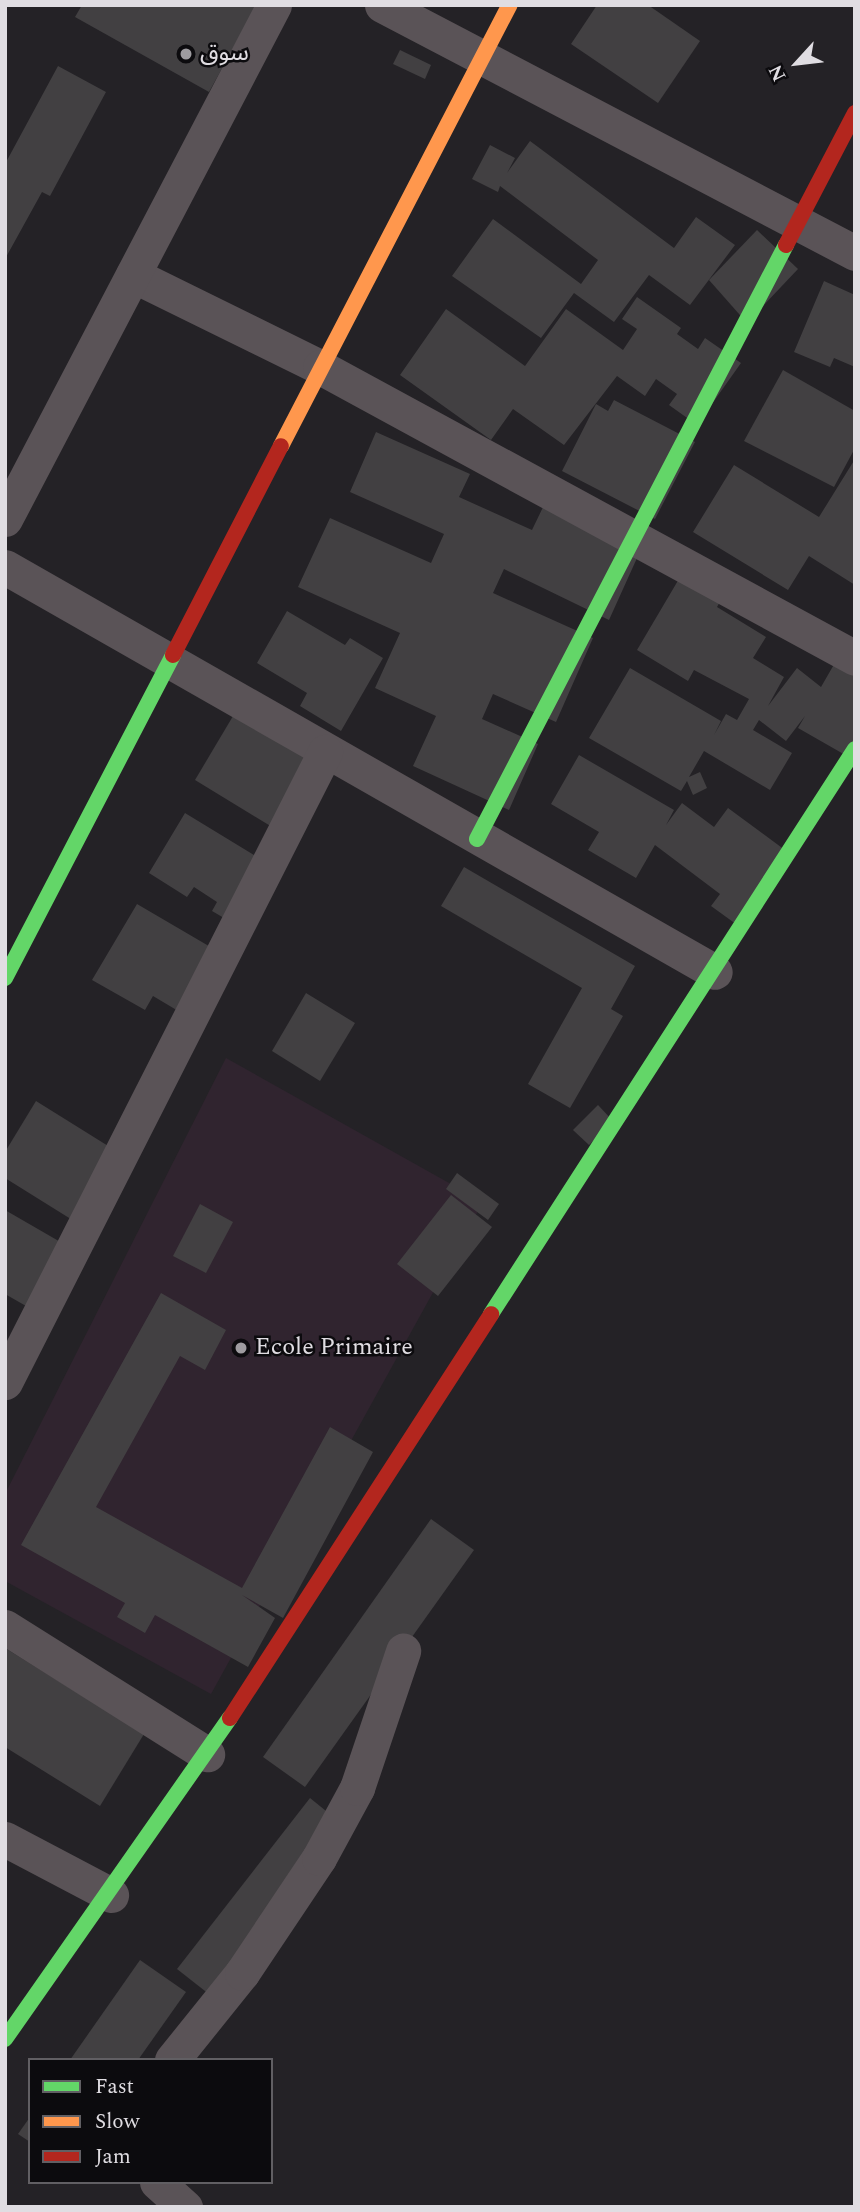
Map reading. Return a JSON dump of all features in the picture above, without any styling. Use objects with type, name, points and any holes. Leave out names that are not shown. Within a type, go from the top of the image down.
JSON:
[{"type":"street","points":[[6,514],[274,5]]},
{"type":"street","points":[[382,5],[797,225],[855,253]]},
{"type":"street","points":[[10,957],[168,661],[510,5]]},
{"type":"street","points":[[477,839],[631,534],[855,113]]},
{"type":"street","points":[[133,275],[320,367],[855,657]]},
{"type":"street","points":[[5,568],[477,839],[715,971]]},
{"type":"street","points":[[5,2039],[111,1895],[207,1754],[715,971],[855,749]]},
{"type":"street","points":[[5,1382],[17,1329],[325,752]]},
{"type":"street","points":[[5,1628],[207,1754]]},
{"type":"street","points":[[174,2058],[242,1973],[319,1858],[357,1788],[403,1651]]},
{"type":"street","points":[[5,1839],[111,1895]]},
{"type":"street","points":[[160,2184],[185,2207]]},
{"type":"shaded area","name":"Ecole Primaire","points":[[226,1058],[483,1202],[211,1694],[5,1581],[5,1494]]},
{"type":"building","name":"سوق","points":[[82,5],[257,5],[209,92],[75,17]]},
{"type":"building","points":[[597,5],[648,5],[700,41],[658,103],[571,44]]},
{"type":"building","points":[[400,50],[431,65],[425,79],[393,64]]},
{"type":"building","points":[[58,66],[106,92],[50,196],[42,192],[5,259],[5,164]]},
{"type":"building","points":[[530,141],[674,248],[696,217],[735,245],[690,305],[649,275],[614,322],[574,293],[541,338],[452,276],[493,219],[581,284],[598,260],[500,186],[498,192],[472,179],[490,145],[515,158],[507,173]]},
{"type":"building","points":[[757,230],[798,269],[747,323],[709,280]]},
{"type":"building","points":[[824,281],[855,295],[855,367],[834,358],[830,367],[794,352]]},
{"type":"building","points":[[637,297],[681,328],[677,334],[698,349],[705,338],[741,363],[697,425],[669,405],[677,394],[656,379],[645,396],[617,376],[564,445],[513,409],[491,440],[400,375],[446,309],[525,366],[566,309],[623,350],[637,329],[622,319]]},
{"type":"building","points":[[783,370],[855,411],[855,448],[834,487],[744,441]]},
{"type":"building","points":[[614,400],[695,442],[655,519],[562,471],[596,404],[608,411]]},
{"type":"building","points":[[376,432],[470,474],[459,497],[532,530],[545,503],[642,547],[609,620],[504,569],[493,593],[593,638],[556,722],[493,694],[482,719],[538,744],[509,810],[413,766],[436,716],[375,688],[400,633],[298,587],[330,518],[431,563],[444,534],[350,492]]},
{"type":"building","points":[[855,459],[855,585],[809,556],[788,590],[693,532],[734,465],[819,517]]},
{"type":"building","points":[[686,567],[726,591],[717,607],[766,637],[753,658],[784,677],[768,706],[797,668],[821,687],[840,654],[855,662],[855,741],[847,756],[798,728],[805,716],[786,741],[759,720],[753,730],[792,753],[770,790],[704,751],[689,777],[700,772],[707,788],[693,795],[687,781],[681,791],[589,738],[630,668],[721,721],[714,735],[726,714],[737,720],[749,699],[694,670],[688,681],[637,650]]},
{"type":"building","points":[[287,611],[345,645],[350,638],[383,658],[341,731],[300,706],[307,693],[257,663]]},
{"type":"building","points":[[239,706],[332,761],[287,836],[195,780]]},
{"type":"building","points":[[579,755],[674,810],[666,825],[682,803],[714,827],[728,808],[793,856],[740,927],[711,906],[720,894],[655,845],[636,878],[588,850],[599,832],[551,804]]},
{"type":"building","points":[[185,813],[272,866],[236,925],[212,911],[217,902],[194,887],[187,897],[149,873]]},
{"type":"building","points":[[464,867],[635,966],[611,1009],[623,1016],[570,1108],[528,1084],[582,988],[441,906]]},
{"type":"building","points":[[137,904],[231,959],[195,1021],[153,996],[145,1010],[92,980]]},
{"type":"building","points":[[306,993],[355,1023],[320,1081],[272,1051]]},
{"type":"building","points":[[36,1101],[113,1149],[82,1226],[5,1178],[5,1152]]},
{"type":"building","points":[[598,1105],[613,1121],[589,1145],[573,1130]]},
{"type":"building","points":[[457,1173],[499,1204],[488,1220],[446,1189]]},
{"type":"building","points":[[451,1195],[492,1227],[438,1296],[397,1264]]},
{"type":"building","points":[[200,1204],[233,1222],[206,1273],[173,1256]]},
{"type":"building","points":[[5,1210],[76,1251],[40,1314],[5,1294]]},
{"type":"building","points":[[161,1293],[226,1330],[205,1370],[180,1356],[96,1507],[242,1588],[330,1427],[373,1452],[283,1618],[242,1595],[275,1618],[248,1667],[155,1615],[145,1633],[117,1617],[125,1603],[21,1545]]},
{"type":"building","points":[[431,1519],[474,1550],[305,1787],[263,1757]]},
{"type":"building","points":[[5,1648],[144,1734],[100,1806],[5,1747]]},
{"type":"building","points":[[310,1798],[352,1832],[219,2002],[177,1969]]},
{"type":"building","points":[[140,1960],[186,1992],[139,2058],[71,2058]]},
{"type":"building","points":[[28,2120],[28,2141],[18,2134]]},
{"type":"traffic: fast","points":[[477,839],[786,245]]},
{"type":"traffic: fast","points":[[5,978],[173,655]]},
{"type":"traffic: fast","points":[[491,1314],[855,749]]},
{"type":"traffic: fast","points":[[5,2039],[230,1718]]},
{"type":"traffic: slow","points":[[281,446],[510,5]]},
{"type":"traffic: jam","points":[[786,245],[855,113]]},
{"type":"traffic: jam","points":[[173,655],[281,446]]},
{"type":"traffic: jam","points":[[230,1718],[491,1314]]},
{"type":"place","name":"سوق","points":[[186,54]]},
{"type":"place","name":"Ecole Primaire","points":[[241,1348]]}]
